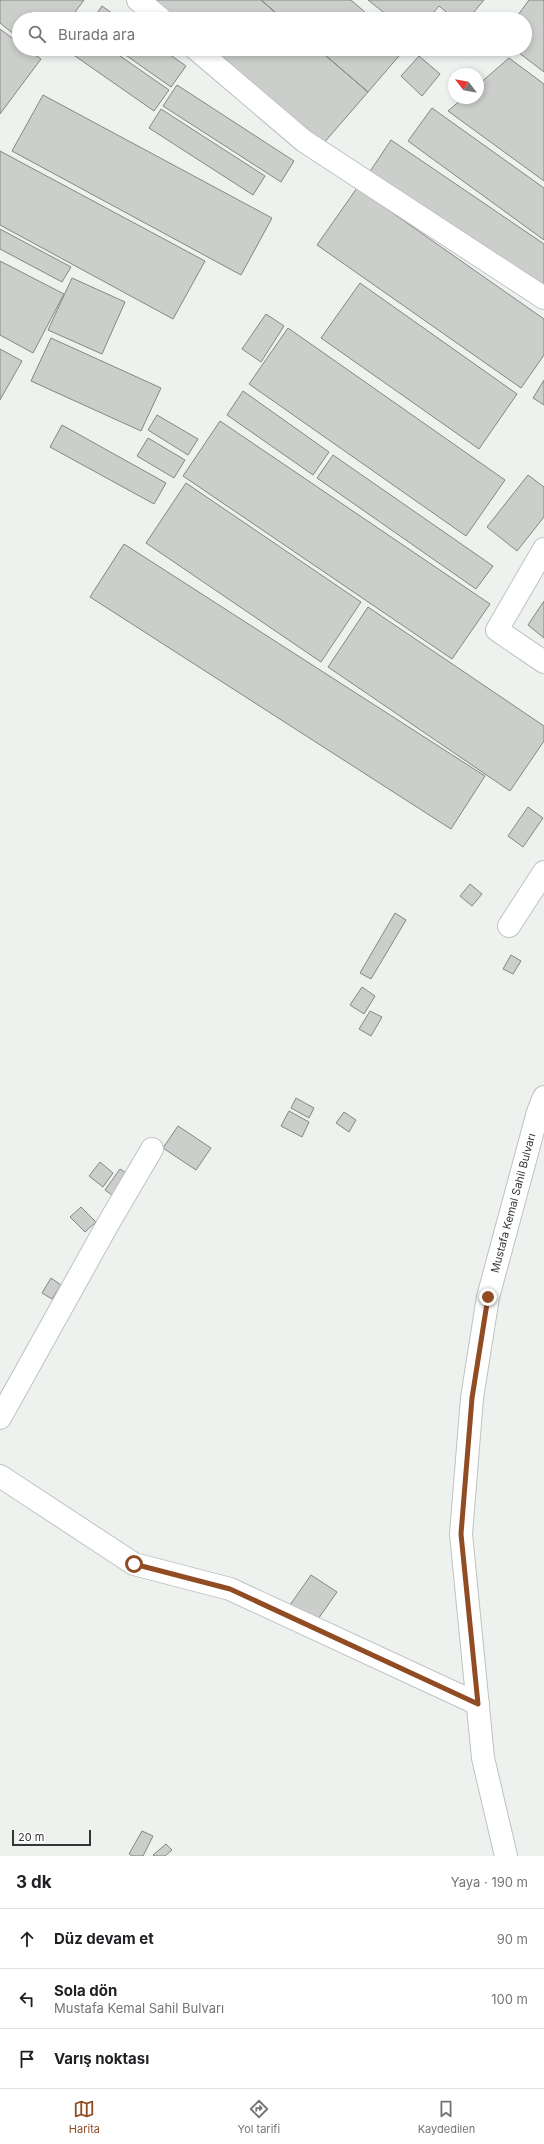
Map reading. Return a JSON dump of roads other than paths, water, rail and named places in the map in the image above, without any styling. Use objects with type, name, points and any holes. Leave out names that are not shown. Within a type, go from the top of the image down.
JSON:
[{"type":"street","points":[[138,0],[153,12]]},
{"type":"street","points":[[204,56],[304,141],[544,298]]},
{"type":"street","points":[[544,549],[497,630],[544,662]]},
{"type":"street","points":[[509,926],[544,872]]},
{"type":"street","name":"Mustafa Kemal Sahil Bulvarı","points":[[506,1856],[483,1758],[461,1534],[472,1398],[488,1297],[538,1112],[544,1097]]},
{"type":"street","points":[[0,1418],[108,1224],[152,1150]]},
{"type":"street","points":[[0,1476],[134,1564],[230,1589],[478,1704]]}]
